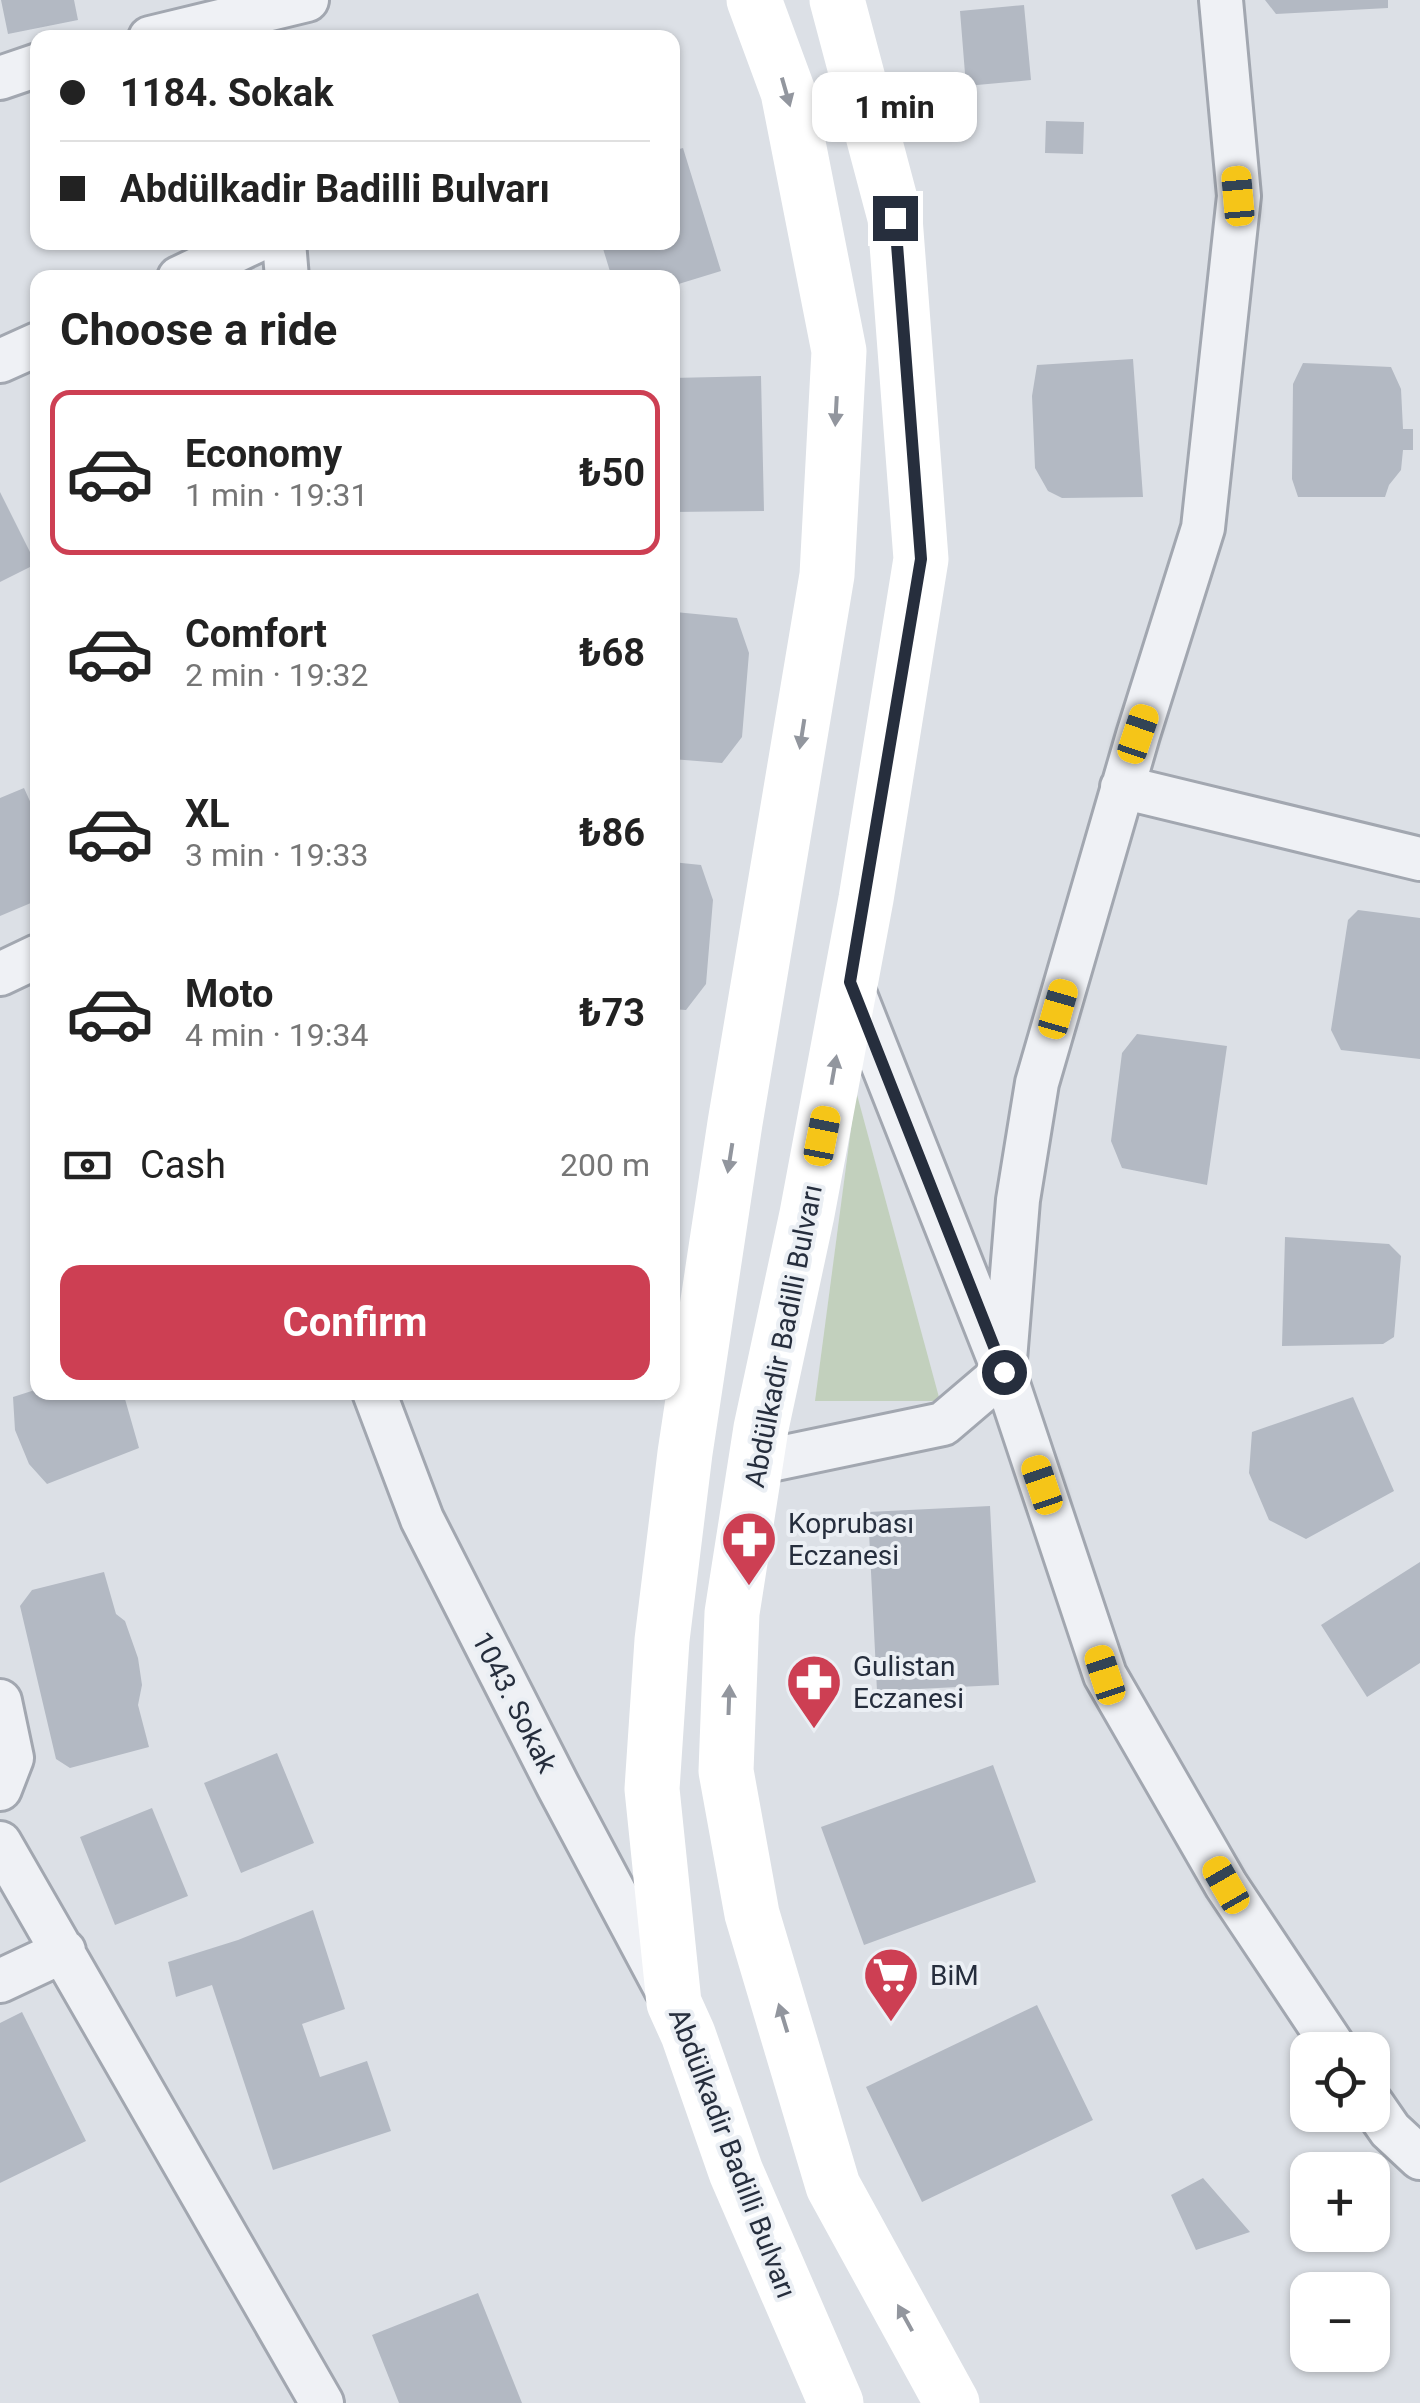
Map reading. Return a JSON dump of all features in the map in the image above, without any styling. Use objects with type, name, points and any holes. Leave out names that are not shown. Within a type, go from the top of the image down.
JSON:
[{"type":"main road","name":"Abdülkadir Badilli Bulvarı","points":[[754,0],[788,92],[840,351],[827,575],[735,1123],[685,1454],[662,1640],[652,1789],[674,2002],[736,2172],[836,2403]]},
{"type":"main road","name":"Abdülkadir Badilli Bulvarı","points":[[837,0],[895,218],[921,559],[850,982],[756,1464],[732,1613],[726,1771],[752,1914],[833,2186],[952,2403]]},
{"type":"street","points":[[756,1464],[943,1424],[1004,1372],[1018,1200],[1037,1083],[1122,787],[1203,528],[1238,196],[1221,0]]},
{"type":"street","points":[[199,30],[286,16]]},
{"type":"street","points":[[0,78],[30,69]]},
{"type":"street","points":[[196,270],[237,250]]},
{"type":"street","points":[[0,361],[30,348]]},
{"type":"street","points":[[1122,787],[1420,859]]},
{"type":"street","points":[[0,974],[30,960]]},
{"type":"street","points":[[850,982],[1004,1372],[1105,1675],[1226,1885],[1324,2032]]},
{"type":"street","name":"1043. Sokak","points":[[377,1400],[422,1519],[674,2002]]},
{"type":"street","points":[[0,1701],[12,1758],[0,1789]]},
{"type":"street","points":[[0,1843],[322,2403]]},
{"type":"street","points":[[0,1981],[64,1951]]},
{"type":"street","points":[[1390,2130],[1420,2158]]},
{"type":"green space","points":[[856,1091],[940,1401],[815,1401]]},
{"type":"building","points":[[1,0],[74,0],[78,20],[8,34]]},
{"type":"building","points":[[1265,0],[1388,0],[1388,8],[1276,14]]},
{"type":"building","points":[[1024,5],[1031,80],[966,86],[960,11]]},
{"type":"building","points":[[1046,121],[1084,122],[1083,154],[1045,153]]},
{"type":"building","points":[[683,148],[721,271],[680,284],[680,270],[610,270],[603,250],[680,250]]},
{"type":"building","points":[[1133,359],[1143,497],[1062,498],[1048,491],[1035,468],[1032,396],[1037,365]]},
{"type":"building","points":[[1303,363],[1391,367],[1401,389],[1403,429],[1413,429],[1413,450],[1403,450],[1401,470],[1385,497],[1298,497],[1292,479],[1293,384]]},
{"type":"building","points":[[761,376],[764,511],[680,512],[680,378]]},
{"type":"building","points":[[0,492],[30,552],[30,567],[0,582]]},
{"type":"building","points":[[680,612],[737,618],[749,653],[742,737],[722,763],[680,760]]},
{"type":"building","points":[[24,788],[30,801],[30,903],[0,916],[0,798]]},
{"type":"building","points":[[680,863],[701,865],[713,900],[706,984],[686,1010],[680,1010]]},
{"type":"building","points":[[1358,910],[1420,918],[1420,1059],[1341,1050],[1331,1030],[1348,920]]},
{"type":"building","points":[[1137,1034],[1227,1046],[1207,1185],[1122,1168],[1111,1141],[1122,1053]]},
{"type":"building","points":[[1285,1237],[1389,1244],[1401,1256],[1394,1337],[1383,1344],[1282,1346]]},
{"type":"building","points":[[30,1392],[30,1400],[125,1400],[139,1448],[47,1484],[29,1464],[15,1430],[13,1397]]},
{"type":"building","points":[[1353,1397],[1394,1491],[1306,1539],[1269,1520],[1249,1473],[1252,1432]]},
{"type":"building","points":[[990,1506],[999,1685],[877,1691],[868,1512]]},
{"type":"building","points":[[1420,1562],[1420,1663],[1367,1697],[1321,1625]]},
{"type":"building","points":[[104,1572],[116,1614],[125,1621],[138,1658],[142,1685],[138,1705],[149,1747],[70,1768],[56,1759],[20,1606],[32,1590]]},
{"type":"building","points":[[277,1753],[314,1843],[241,1873],[204,1783]]},
{"type":"building","points":[[993,1765],[1036,1882],[864,1945],[821,1827]]},
{"type":"building","points":[[152,1808],[188,1896],[115,1925],[80,1837]]},
{"type":"building","points":[[313,1910],[345,2009],[302,2024],[320,2077],[367,2061],[391,2131],[273,2170],[212,1985],[176,1997],[168,1962]]},
{"type":"building","points":[[1037,2005],[1093,2120],[922,2202],[866,2087]]},
{"type":"building","points":[[22,2012],[86,2141],[0,2183],[0,2023]]},
{"type":"building","points":[[1203,2178],[1250,2232],[1196,2250],[1171,2195]]},
{"type":"building","points":[[478,2293],[522,2403],[399,2403],[372,2335]]},
{"type":"place","name":"Koprubası Eczanesi","points":[[749,1588]]},
{"type":"place","name":"Gulistan Eczanesi","points":[[814,1731]]},
{"type":"place","name":"BiM","points":[[891,2024]]},
{"type":"route","points":[[895,218],[921,559],[850,982],[1004,1372]]}]
